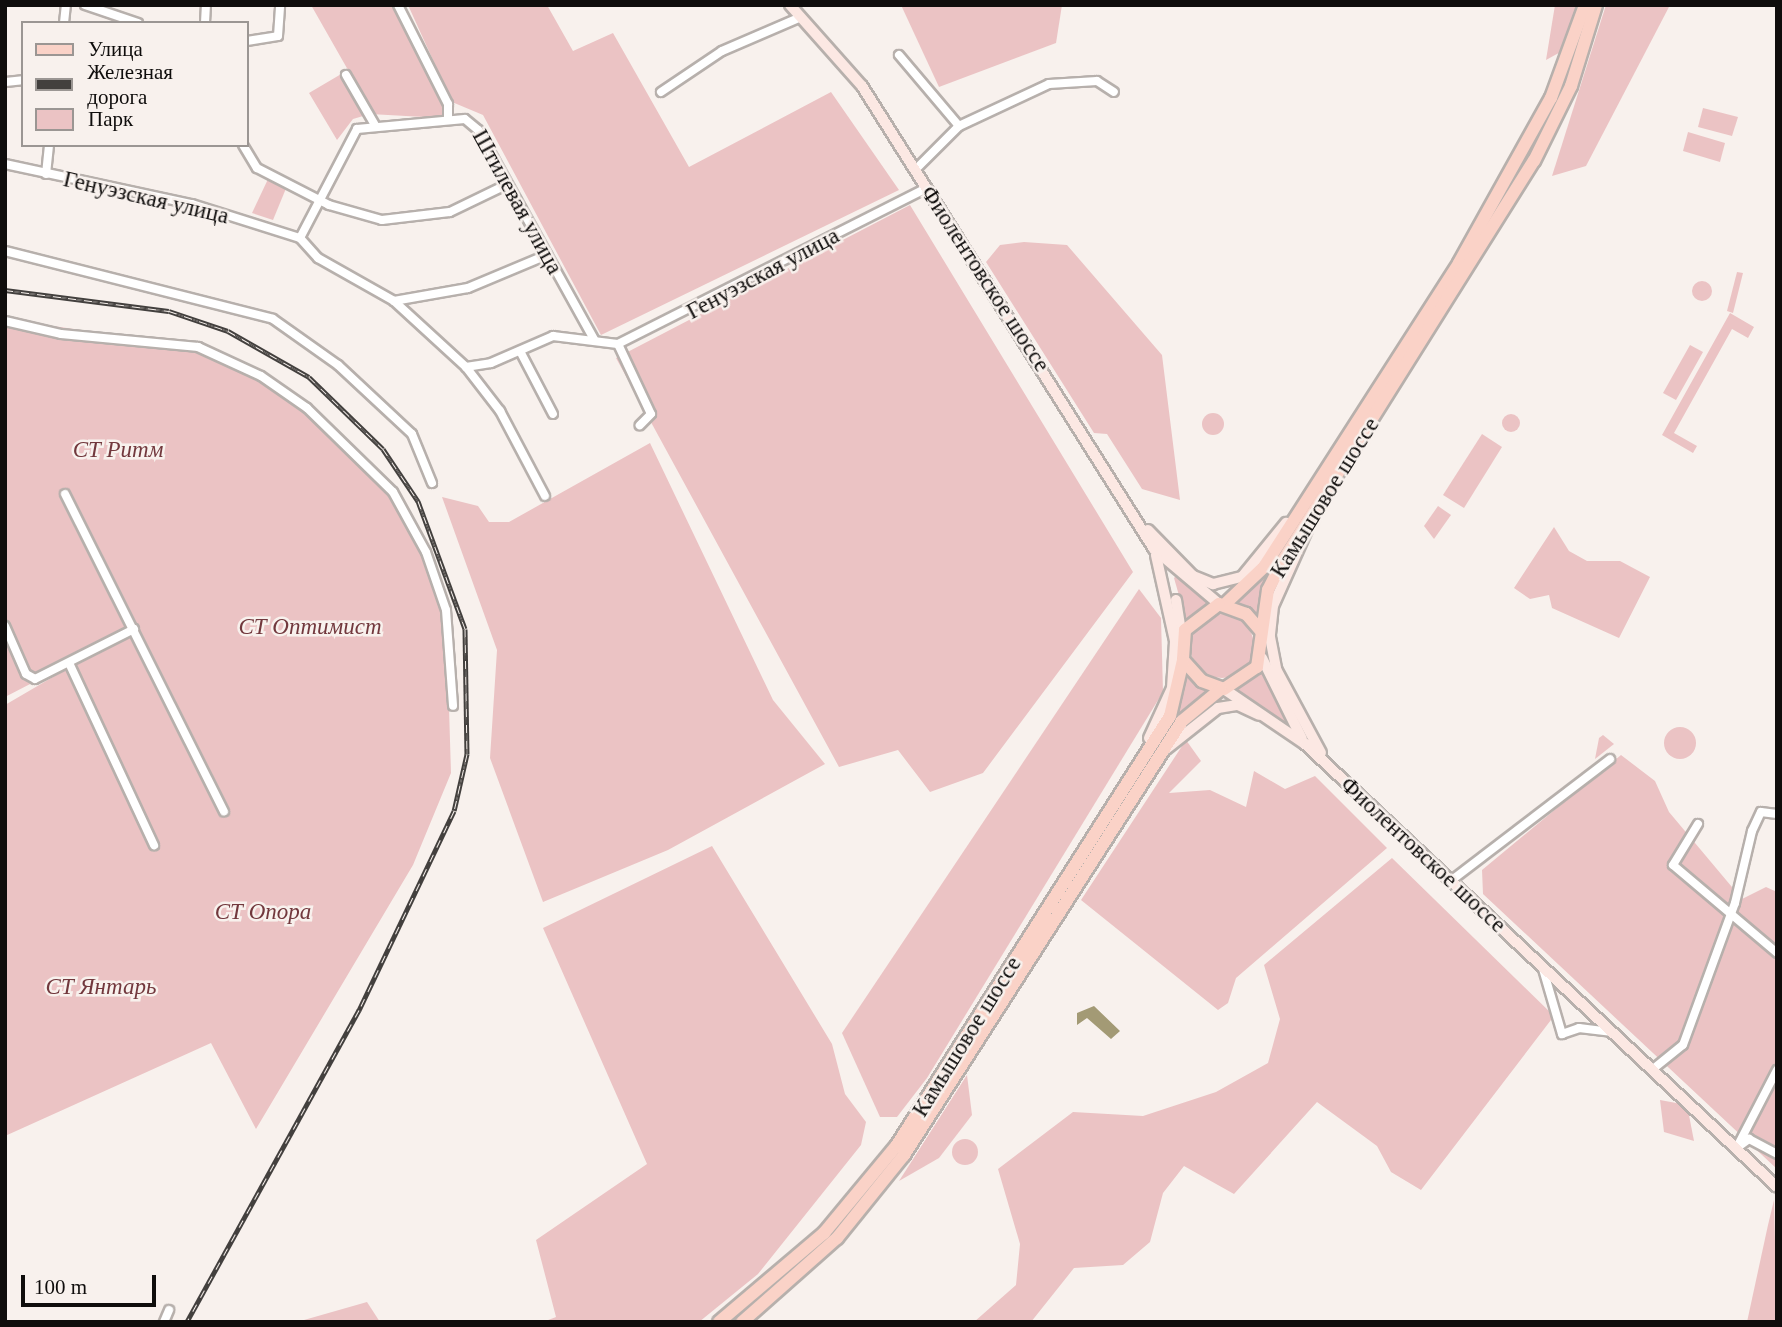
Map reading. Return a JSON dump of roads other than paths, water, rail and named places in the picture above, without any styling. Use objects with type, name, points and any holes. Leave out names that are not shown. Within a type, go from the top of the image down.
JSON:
[{"type":"main road","name":"Фиолентовское шоссе","points":[[790,5],[862,86],[1154,549],[1165,564],[1222,604]]},
{"type":"main road","name":"Камышовое шоссе","points":[[1182,637],[1198,614],[1222,604],[1264,567],[1307,500],[1523,154],[1560,80],[1585,5]]},
{"type":"main road","name":"Камышовое шоссе","points":[[1261,631],[1268,590],[1534,161],[1572,86],[1596,5]]},
{"type":"main road","points":[[1136,518],[1193,576],[1231,582],[1252,566],[1307,500]]},
{"type":"main road","points":[[1309,521],[1273,606],[1270,637],[1276,669],[1328,765]]},
{"type":"main road","points":[[1134,773],[1172,688],[1175,641],[1154,549]]},
{"type":"main road","name":"Фиолентовское шоссе","points":[[1165,564],[1182,637]]},
{"type":"main road","points":[[1182,637],[1183,660],[1202,681],[1223,689],[1244,680],[1262,658],[1261,631],[1246,614],[1222,604]]},
{"type":"main road","name":"Фиолентовское шоссе","points":[[1262,658],[1305,744]]},
{"type":"main road","name":"Камышовое шоссе","points":[[719,1322],[824,1233],[897,1145],[1171,716],[1183,660]]},
{"type":"main road","name":"Фиолентовское шоссе","points":[[1223,689],[1305,744],[1777,1188]]},
{"type":"main road","name":"Камышовое шоссе","points":[[742,1322],[837,1238],[904,1155],[1182,722],[1223,689]]},
{"type":"main road","points":[[1164,751],[1228,705],[1293,735]]},
{"type":"street","points":[[85,5],[132,21]]},
{"type":"street","points":[[248,41],[278,36],[280,5]]},
{"type":"street","name":"Штилевая улица","points":[[398,5],[448,104],[448,120],[473,122],[594,341]]},
{"type":"street","points":[[661,92],[722,51],[801,17]]},
{"type":"street","points":[[899,55],[959,127]]},
{"type":"street","points":[[346,75],[374,125]]},
{"type":"street","points":[[915,170],[959,127],[1049,84],[1097,81],[1114,92]]},
{"type":"street","points":[[300,238],[321,202],[349,137],[374,125],[416,127],[448,120]]},
{"type":"street","points":[[46,174],[49,147]]},
{"type":"street","points":[[244,147],[257,168],[321,202],[382,220],[410,221],[450,212],[508,184]]},
{"type":"street","name":"Генуэзская улица","points":[[5,164],[192,204],[300,238],[318,258],[394,301],[466,367],[500,411],[545,496]]},
{"type":"street","name":"Генуэзская улица","points":[[618,344],[927,188]]},
{"type":"street","points":[[5,251],[274,320],[338,365],[412,435],[432,483]]},
{"type":"street","points":[[394,301],[468,288],[547,255]]},
{"type":"street","points":[[5,321],[61,334],[198,347],[261,376],[307,408],[393,492],[426,552],[446,611],[453,706]]},
{"type":"street","points":[[466,367],[520,351],[553,337],[618,344],[651,414],[640,425]]},
{"type":"street","points":[[520,351],[553,414]]},
{"type":"street","points":[[65,494],[223,811]]},
{"type":"street","points":[[5,626],[28,677],[70,665],[134,629]]},
{"type":"street","points":[[70,665],[154,845]]},
{"type":"street","points":[[1452,880],[1610,759]]},
{"type":"street","points":[[1653,1069],[1683,1045],[1761,812],[1777,814]]},
{"type":"street","points":[[1698,824],[1673,866],[1777,953]]},
{"type":"street","points":[[1542,965],[1562,1034],[1579,1028],[1613,1032]]},
{"type":"street","points":[[1736,1149],[1777,1070]]},
{"type":"street","points":[[1736,1149],[1749,1139],[1777,1154]]},
{"type":"street","points":[[163,1322],[169,1310]]},
{"type":"railway","points":[[5,290],[169,311],[228,331],[309,377],[383,449],[418,501],[465,629],[467,754],[454,811],[359,1010],[187,1322]]},
{"type":"park label","name":"СТ Ритм","points":[[118,450]]},
{"type":"park label","name":"СТ Оптимист","points":[[310,627]]},
{"type":"park label","name":"СТ Опора","points":[[263,912]]},
{"type":"park label","name":"СТ Янтарь","points":[[101,987]]}]
